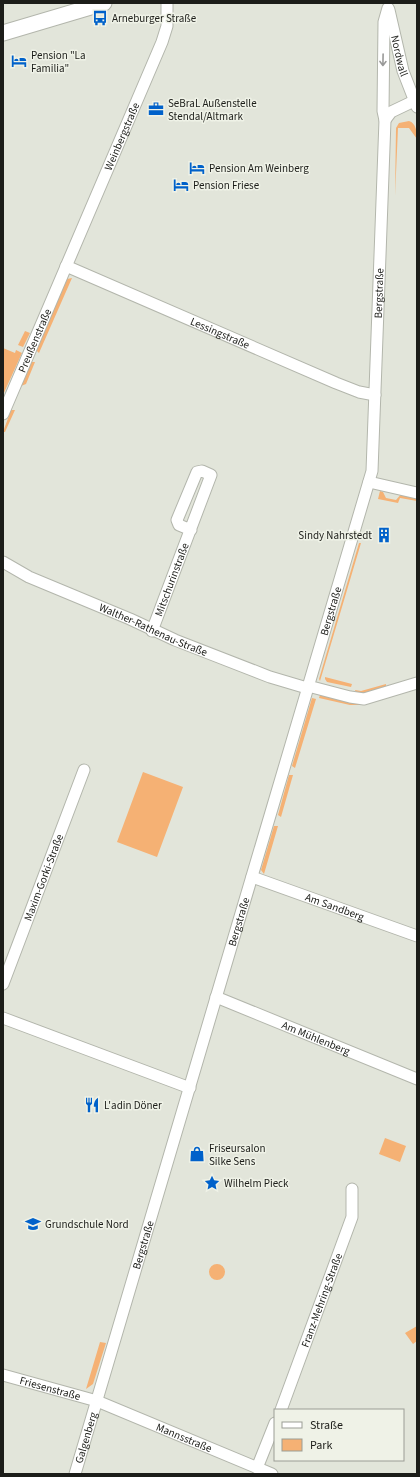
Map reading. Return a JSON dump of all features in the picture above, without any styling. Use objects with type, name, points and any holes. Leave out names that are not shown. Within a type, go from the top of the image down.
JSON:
[{"type":"main road","points":[[3,33],[104,3]]},
{"type":"street","name":"Weinbergstraße","points":[[66,266],[162,42],[167,26],[167,3]]},
{"type":"street","name":"Nordwall","points":[[388,5],[401,64],[416,104]]},
{"type":"street","name":"Bergstraße","points":[[97,1402],[369,482],[373,460],[385,120],[383,111],[384,22],[388,5]]},
{"type":"street","points":[[385,120],[391,112],[416,104]]},
{"type":"street","name":"Lessingstraße","points":[[66,266],[336,383],[359,392],[375,395]]},
{"type":"street","name":"Preußenstraße","points":[[3,414],[66,266]]},
{"type":"street","name":"Mitschurinstraße","points":[[152,631],[191,530],[211,475],[202,471],[197,472],[177,520],[179,525],[191,530]]},
{"type":"street","points":[[369,482],[417,493]]},
{"type":"street","name":"Walther-Rathenau-Straße","points":[[3,562],[30,577],[123,616],[152,631],[249,669],[308,687],[364,699],[417,683]]},
{"type":"street","name":"Maxim-Gorki-Straße","points":[[3,984],[84,770]]},
{"type":"street","name":"Am Sandberg","points":[[252,877],[417,936]]},
{"type":"street","name":"Am Mühlenberg","points":[[216,997],[417,1079]]},
{"type":"street","points":[[3,1018],[190,1088]]},
{"type":"street","name":"Franz-Mehring-Straße","points":[[281,1409],[352,1217],[352,1189]]},
{"type":"street","name":"Friesenstraße","points":[[3,1375],[97,1402]]},
{"type":"street","name":"Mannsstraße","points":[[97,1402],[272,1474]]},
{"type":"street","name":"Galgenberg","points":[[75,1474],[97,1402]]},
{"type":"street","points":[[257,1468],[274,1426]]},
{"type":"green space","points":[[409,121],[415,126],[417,139],[409,128],[398,128],[395,196],[396,128],[399,123]]},
{"type":"green space","points":[[72,278],[39,353],[36,350],[67,279]]},
{"type":"green space","points":[[25,331],[30,333],[23,347],[18,345]]},
{"type":"green space","points":[[3,348],[15,353],[16,350],[22,353],[3,395]]},
{"type":"green space","points":[[31,362],[35,362],[26,384],[21,386]]},
{"type":"green space","points":[[11,410],[15,410],[5,432],[3,432]]},
{"type":"green space","points":[[380,491],[383,492],[386,498],[396,500],[402,493],[417,496],[417,501],[400,498],[398,503],[378,499]]},
{"type":"green space","points":[[359,543],[361,543],[320,681],[319,679]]},
{"type":"green space","points":[[325,677],[352,684],[351,687],[327,682]]},
{"type":"green space","points":[[386,684],[386,687],[362,694],[356,693],[355,690],[361,691]]},
{"type":"green space","points":[[320,695],[365,705],[350,705],[319,698]]},
{"type":"green space","points":[[312,698],[316,699],[295,768],[292,766]]},
{"type":"green space","points":[[143,772],[183,787],[157,857],[117,842]]},
{"type":"green space","points":[[289,775],[293,775],[281,817],[278,815]]},
{"type":"green space","points":[[274,826],[278,826],[264,874],[261,870]]},
{"type":"green space","points":[[385,1138],[406,1146],[400,1162],[379,1154]]},
{"type":"green space","points":[[217,1264],[223,1266],[225,1272],[223,1278],[217,1280],[211,1278],[209,1272],[211,1266]]},
{"type":"green space","points":[[417,1326],[417,1341],[413,1344],[405,1333]]},
{"type":"green space","points":[[100,1342],[106,1343],[93,1384],[86,1389]]},
{"type":"place","name":"Arneburger Straße","points":[[100,18]]},
{"type":"place","name":"Pension \"La Familia\"","points":[[19,61]]},
{"type":"place","name":"SeBraL Außenstelle Stendal/Altmark","points":[[156,109]]},
{"type":"place","name":"Pension Am Weinberg","points":[[197,168]]},
{"type":"place","name":"Pension Friese","points":[[181,185]]},
{"type":"place","name":"Sindy Nahrstedt","points":[[384,535]]},
{"type":"place","name":"L'adin Döner","points":[[92,1105]]},
{"type":"place","name":"Friseursalon Silke Sens","points":[[197,1154]]},
{"type":"place","name":"Wilhelm Pieck","points":[[212,1183]]},
{"type":"place","name":"Grundschule Nord","points":[[33,1224]]}]
